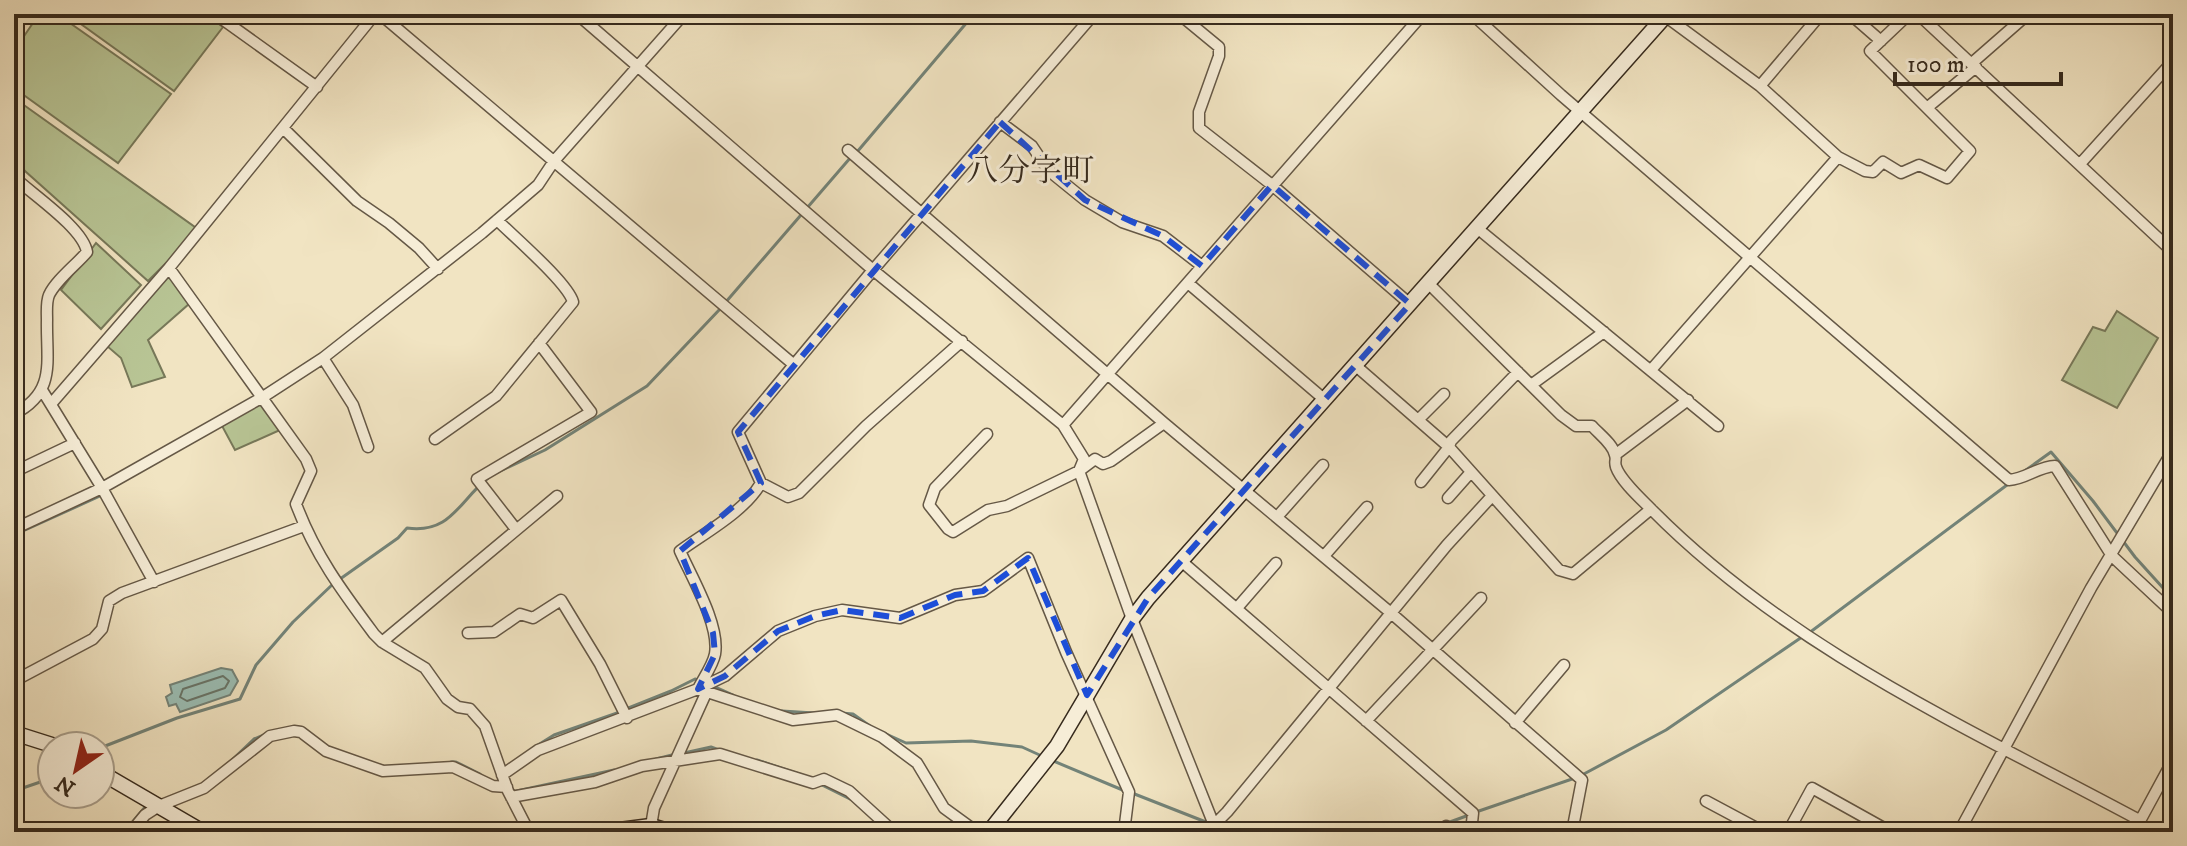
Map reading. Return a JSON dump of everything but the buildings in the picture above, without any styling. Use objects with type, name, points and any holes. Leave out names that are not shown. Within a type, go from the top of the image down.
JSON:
[{"type":"street","points":[[215,14],[317,87]]},
{"type":"street","points":[[51,404],[169,268],[378,14],[793,364]]},
{"type":"street","points":[[577,14],[873,270],[1063,425],[1084,459],[1079,471],[1132,619],[1214,828],[1447,545],[1492,496]]},
{"type":"street","points":[[14,529],[102,488],[263,397],[323,358],[438,269],[538,185],[554,161],[684,14]]},
{"type":"street","points":[[962,341],[866,426],[799,493],[788,497],[761,483],[738,432],[1094,14]]},
{"type":"street","points":[[1179,14],[1219,47],[1219,56],[1199,112],[1199,128],[1272,185],[1410,304]]},
{"type":"street","points":[[1063,425],[1423,14]]},
{"type":"street","points":[[1472,14],[1561,95],[2009,480],[2019,479],[2042,467],[2055,466],[2112,556],[2173,613]]},
{"type":"street","points":[[1760,86],[1821,14]]},
{"type":"street","points":[[1850,14],[1881,41]]},
{"type":"street","points":[[989,832],[1043,766],[1132,619],[1180,560],[1666,15],[1760,86],[1838,157],[1865,171],[1873,172],[1883,162],[1901,173],[1919,165],[1947,178],[1970,151],[1969,148],[1870,51],[1909,14]]},
{"type":"street","points":[[1918,14],[2173,252]]},
{"type":"street","points":[[1928,107],[2028,14]]},
{"type":"street","points":[[2080,164],[2173,61]]},
{"type":"street","points":[[1000,122],[1032,146],[1048,170],[1085,200],[1122,222],[1163,236],[1202,266]]},
{"type":"street","points":[[283,128],[357,201],[419,248],[438,269]]},
{"type":"street","points":[[848,150],[1582,780],[1572,832]]},
{"type":"street","points":[[1651,370],[1838,157]]},
{"type":"street","points":[[14,177],[76,232],[85,242],[87,252],[50,294],[48,369],[42,390],[29,406],[14,414]]},
{"type":"street","points":[[435,439],[496,396],[573,302],[572,296],[497,220]]},
{"type":"street","points":[[1477,228],[1718,426]]},
{"type":"street","points":[[169,268],[306,459],[311,471],[296,504],[322,562],[382,642],[425,668],[447,699],[458,707],[470,709],[485,726],[526,832]]},
{"type":"street","points":[[1188,283],[1325,400]]},
{"type":"street","points":[[1429,284],[1570,422],[1576,426],[1592,426],[1615,455],[1615,466],[1651,509],[1725,576],[1817,644],[1884,685],[2141,821]]},
{"type":"street","points":[[1531,385],[1604,332]]},
{"type":"street","points":[[515,528],[477,479],[591,412],[539,343]]},
{"type":"street","points":[[323,358],[353,405],[368,447]]},
{"type":"street","points":[[1356,366],[1449,447],[1559,570],[1573,574],[1651,509]]},
{"type":"street","points":[[1421,482],[1451,441],[1518,372]]},
{"type":"street","points":[[42,390],[102,488],[154,582]]},
{"type":"street","points":[[1418,420],[1444,394]]},
{"type":"street","points":[[1615,455],[1688,400]]},
{"type":"street","points":[[987,434],[935,488],[929,505],[953,532],[988,510],[1007,506],[1079,471],[1095,459],[1103,464],[1111,461],[1164,423]]},
{"type":"street","points":[[14,472],[75,443]]},
{"type":"street","points":[[1959,832],[2091,588],[2173,450]]},
{"type":"street","points":[[1277,517],[1323,465]]},
{"type":"street","points":[[1448,498],[1471,472]]},
{"type":"street","points":[[651,826],[654,808],[676,760],[715,654],[708,612],[680,551],[755,495],[761,483]]},
{"type":"street","points":[[382,642],[557,496]]},
{"type":"street","points":[[1324,556],[1367,507]]},
{"type":"street","points":[[14,681],[93,639],[102,629],[109,601],[304,526]]},
{"type":"street","points":[[502,775],[538,750],[703,690],[725,676],[778,631],[815,616],[842,610],[900,618],[955,595],[983,591],[1028,558],[1129,792],[1124,832]]},
{"type":"street","points":[[1180,560],[1473,813],[1471,832]]},
{"type":"street","points":[[1237,608],[1276,563]]},
{"type":"street","points":[[1366,721],[1481,598]]},
{"type":"street","points":[[468,633],[494,632],[520,614],[533,618],[561,600],[600,664],[627,718]]},
{"type":"street","points":[[1515,723],[1564,665]]},
{"type":"street","points":[[703,690],[793,720],[837,715],[882,737],[917,763],[944,808],[977,832]]},
{"type":"street","points":[[131,832],[145,815],[204,788],[270,736],[294,731],[326,751],[383,771],[453,767],[509,792],[595,782],[642,766],[720,754],[813,783],[824,779],[849,791],[894,832]]},
{"type":"street","points":[[14,733],[36,740]]},
{"type":"street","points":[[2134,832],[2173,760]]},
{"type":"street","points":[[116,781],[203,832]]},
{"type":"street","points":[[1788,832],[1812,788],[1891,832]]},
{"type":"street","points":[[1706,801],[1764,832]]},
{"type":"street","points":[[604,832],[651,826],[671,832]]},
{"type":"highlighted area","points":[[1000,122],[1085,200],[1163,236],[1202,266],[1272,185],[1410,304],[1148,598],[1087,695],[1028,558],[983,591],[955,595],[900,618],[842,610],[815,616],[778,631],[725,676],[698,689],[715,654],[713,633],[680,551],[761,483],[738,432]]},
{"type":"green space","points":[[39,14],[57,14],[171,94],[118,163],[14,88],[14,51]]},
{"type":"green space","points":[[67,14],[205,14],[223,27],[174,91]]},
{"type":"green space","points":[[14,98],[199,230],[148,281],[25,171],[14,155]]},
{"type":"green space","points":[[96,243],[141,285],[101,329],[61,290]]},
{"type":"green space","points":[[168,274],[190,303],[148,340],[165,377],[132,387],[121,358],[107,346]]},
{"type":"green space","points":[[2117,311],[2158,338],[2117,408],[2062,380],[2093,327],[2105,331]]},
{"type":"green space","points":[[262,402],[280,430],[235,450],[221,424]]},
{"type":"water","points":[[221,668],[232,670],[238,681],[230,695],[180,712],[176,704],[169,706],[166,697],[172,693],[170,685]]},
{"type":"waterway","points":[[857,152],[974,14]]},
{"type":"waterway","points":[[725,303],[851,157]]},
{"type":"waterway","points":[[498,472],[545,450],[647,386],[720,309]]},
{"type":"waterway","points":[[2026,470],[2051,452],[2135,557],[2173,599]]},
{"type":"waterway","points":[[116,742],[177,718],[240,699],[256,665],[293,622],[333,584],[398,538],[407,528],[422,529],[444,521],[488,478]]},
{"type":"waterway","points":[[1809,633],[2011,482]]},
{"type":"waterway","points":[[14,535],[100,496]]},
{"type":"waterway","points":[[1582,775],[1666,730],[1802,637]]},
{"type":"waterway","points":[[626,709],[695,679],[700,681]]},
{"type":"waterway","points":[[711,685],[733,695]]},
{"type":"waterway","points":[[782,711],[814,713]]},
{"type":"waterway","points":[[538,745],[554,735],[620,712]]},
{"type":"waterway","points":[[841,713],[853,714],[870,726]]},
{"type":"waterway","points":[[270,732],[294,727]]},
{"type":"waterway","points":[[884,733],[906,743],[971,741],[1022,747],[1044,757]]},
{"type":"waterway","points":[[232,760],[254,739],[264,735]]},
{"type":"waterway","points":[[684,753],[711,747],[719,750]]},
{"type":"waterway","points":[[656,759],[676,754]]},
{"type":"waterway","points":[[757,760],[814,779]]},
{"type":"waterway","points":[[1051,760],[1125,791]]},
{"type":"waterway","points":[[451,762],[480,774]]},
{"type":"waterway","points":[[512,792],[614,770]]},
{"type":"waterway","points":[[1476,812],[1575,778]]},
{"type":"waterway","points":[[14,791],[36,783]]},
{"type":"waterway","points":[[820,784],[852,800]]},
{"type":"waterway","points":[[1132,793],[1211,824]]},
{"type":"waterway","points":[[124,832],[146,806]]},
{"type":"waterway","points":[[1328,832],[1428,830],[1469,815]]},
{"type":"waterway","points":[[1218,826],[1240,832]]},
{"type":"district","name":"八分字町","points":[[1030,172]]}]
